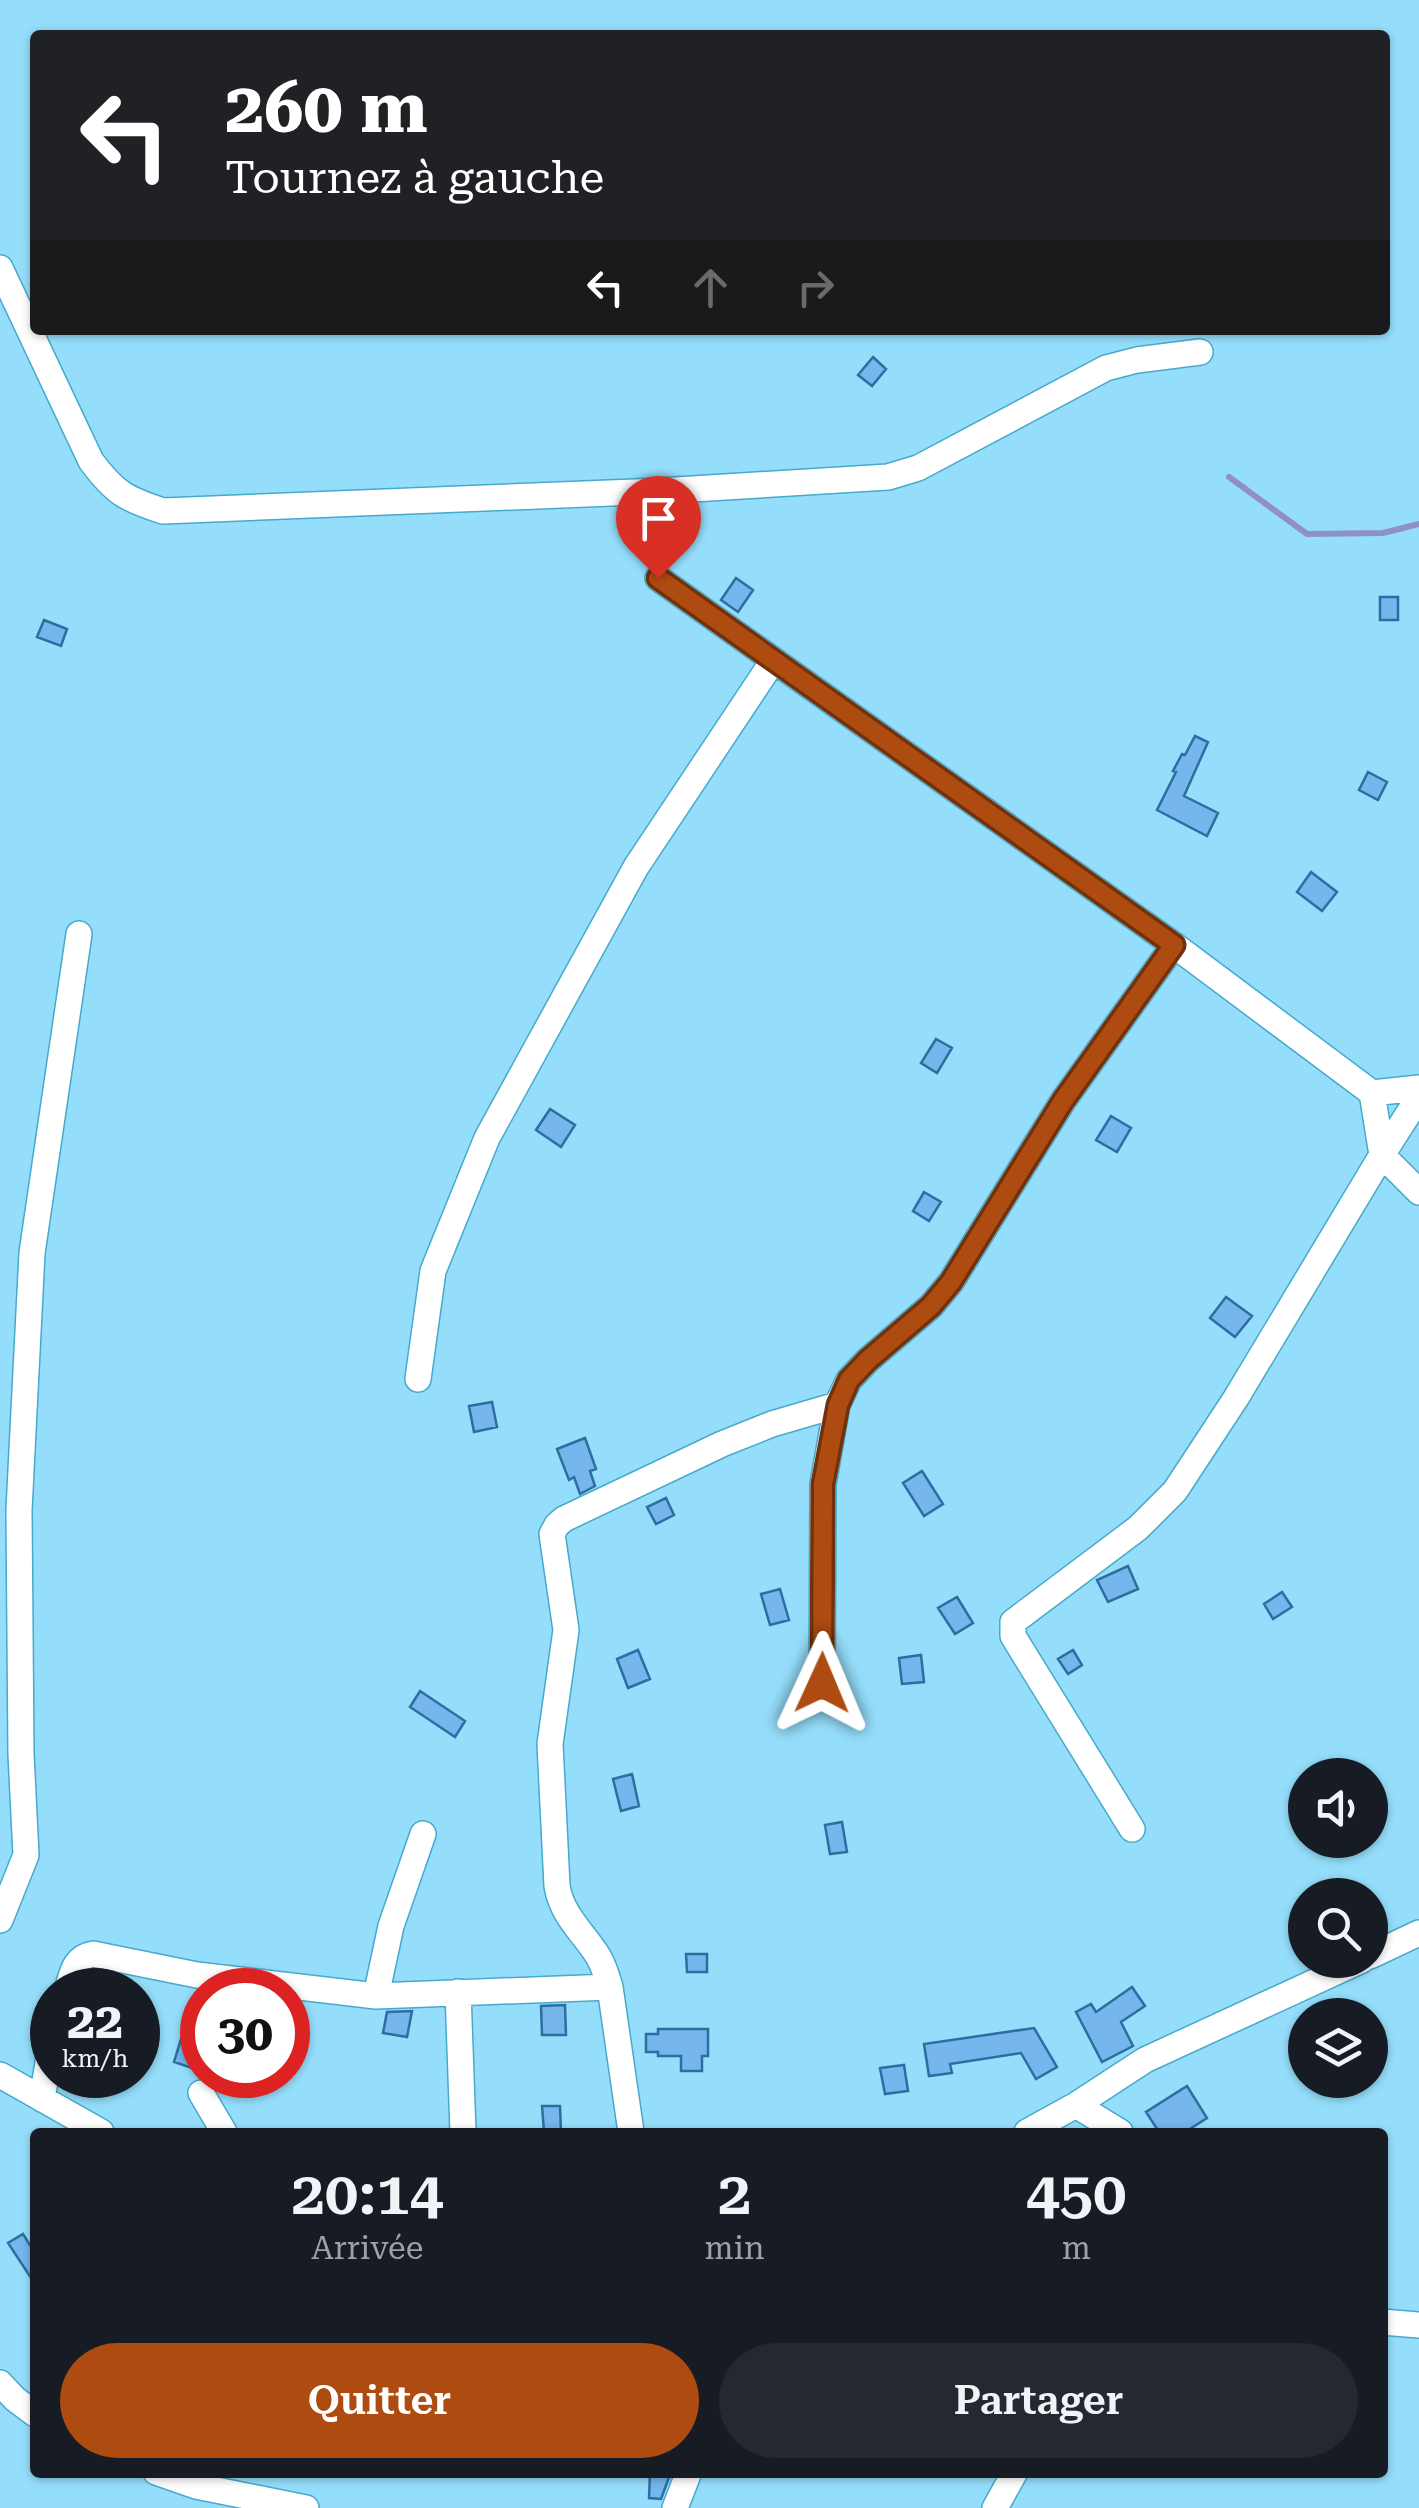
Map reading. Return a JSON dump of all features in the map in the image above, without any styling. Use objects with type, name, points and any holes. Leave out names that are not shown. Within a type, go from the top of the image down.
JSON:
[{"type":"street","points":[[0,268],[30,332]]},
{"type":"street","points":[[32,335],[91,461],[110,486],[134,502],[162,511],[660,491],[888,477],[918,468],[1106,368],[1200,352]]},
{"type":"street","points":[[658,578],[1174,945],[1372,1092],[1419,1088]]},
{"type":"street","points":[[418,1379],[433,1271],[487,1138],[636,867],[773,661]]},
{"type":"street","points":[[0,1920],[26,1856],[19,1510],[32,1253],[78,934]]},
{"type":"street","points":[[822,1683],[823,1484],[838,1405],[849,1380],[931,1306],[951,1282],[1063,1101],[1174,945]]},
{"type":"street","points":[[1372,1092],[1382,1155],[1419,1192]]},
{"type":"street","points":[[1132,1830],[1012,1636],[1013,1622],[1138,1528],[1174,1491],[1236,1398],[1419,1098]]},
{"type":"street","points":[[630,2128],[610,1987],[598,1956],[559,1901],[557,1886],[550,1744],[566,1630],[552,1534],[564,1519],[722,1444],[772,1424],[838,1405]]},
{"type":"street","points":[[376,1996],[392,1926],[423,1834]]},
{"type":"street","points":[[1388,1948],[1419,1934]]},
{"type":"street","points":[[74,1968],[82,1957],[93,1954],[197,1975],[376,1996],[610,1987]]},
{"type":"street","points":[[1034,2128],[1145,2060],[1323,1978]]},
{"type":"street","points":[[458,1992],[464,2128]]},
{"type":"street","points":[[0,2075],[94,2128]]},
{"type":"street","points":[[204,2098],[222,2128]]},
{"type":"street","points":[[1076,2105],[1113,2128]]},
{"type":"street","points":[[1388,2322],[1419,2325]]},
{"type":"street","points":[[0,2383],[30,2410]]},
{"type":"street","points":[[173,2478],[306,2508]]},
{"type":"street","points":[[675,2508],[687,2478]]},
{"type":"street","points":[[995,2508],[1012,2478]]},
{"type":"building","points":[[873,357],[886,369],[872,386],[858,375]]},
{"type":"building","points":[[736,578],[753,590],[738,612],[721,600]]},
{"type":"building","points":[[1380,597],[1398,597],[1398,620],[1380,620]]},
{"type":"building","points":[[44,620],[67,629],[61,646],[37,637]]},
{"type":"building","points":[[1195,736],[1208,742],[1184,796],[1218,813],[1207,836],[1157,810],[1176,772],[1173,771]]},
{"type":"building","points":[[1368,772],[1387,782],[1378,800],[1359,790]]},
{"type":"building","points":[[1311,872],[1337,892],[1322,911],[1297,892]]},
{"type":"building","points":[[936,1039],[952,1048],[937,1073],[921,1063]]},
{"type":"building","points":[[550,1109],[575,1125],[561,1147],[536,1130]]},
{"type":"building","points":[[1111,1116],[1131,1128],[1117,1152],[1096,1140]]},
{"type":"building","points":[[924,1192],[941,1202],[929,1221],[913,1211]]},
{"type":"building","points":[[1226,1297],[1252,1316],[1235,1337],[1210,1318]]},
{"type":"building","points":[[492,1402],[497,1427],[474,1432],[469,1406]]},
{"type":"building","points":[[585,1438],[596,1469],[590,1471],[595,1486],[580,1494],[574,1477],[569,1480],[557,1449]]},
{"type":"building","points":[[922,1471],[943,1504],[924,1516],[903,1483]]},
{"type":"building","points":[[666,1498],[674,1515],[656,1524],[647,1507]]},
{"type":"building","points":[[1128,1566],[1138,1589],[1108,1602],[1097,1580]]},
{"type":"building","points":[[780,1589],[789,1620],[770,1625],[761,1594]]},
{"type":"building","points":[[1282,1592],[1292,1607],[1273,1619],[1264,1604]]},
{"type":"building","points":[[957,1597],[973,1623],[955,1634],[938,1608]]},
{"type":"building","points":[[638,1650],[650,1679],[628,1688],[617,1659]]},
{"type":"building","points":[[1073,1650],[1082,1665],[1068,1674],[1058,1659]]},
{"type":"building","points":[[921,1655],[924,1682],[902,1684],[899,1658]]},
{"type":"building","points":[[420,1691],[465,1721],[455,1737],[410,1707]]},
{"type":"building","points":[[632,1774],[639,1806],[621,1811],[613,1779]]},
{"type":"building","points":[[842,1822],[847,1852],[830,1854],[825,1825]]},
{"type":"building","points":[[686,1954],[707,1954],[707,1972],[687,1972]]},
{"type":"building","points":[[1132,1987],[1145,2006],[1121,2022],[1133,2046],[1102,2062],[1076,2012],[1091,2004],[1096,2012]]},
{"type":"building","points":[[565,2005],[566,2035],[542,2035],[541,2006]]},
{"type":"building","points":[[412,2011],[407,2037],[383,2033],[387,2012]]},
{"type":"building","points":[[1034,2028],[1057,2067],[1036,2079],[1021,2053],[950,2064],[952,2073],[929,2076],[924,2044]]},
{"type":"building","points":[[658,2029],[708,2029],[708,2056],[702,2056],[702,2071],[681,2071],[681,2056],[646,2052],[646,2034],[658,2034]]},
{"type":"building","points":[[180,2042],[180,2064],[174,2062]]},
{"type":"building","points":[[904,2065],[908,2091],[885,2094],[880,2068]]},
{"type":"building","points":[[1187,2086],[1207,2118],[1191,2128],[1156,2128],[1146,2112]]},
{"type":"building","points":[[542,2106],[560,2106],[561,2128],[544,2128]]},
{"type":"building","points":[[23,2234],[30,2245],[30,2276],[8,2243]]},
{"type":"building","points":[[650,2478],[669,2478],[661,2499],[649,2498]]},
{"type":"waterway","points":[[1229,477],[1307,534],[1383,533],[1419,524]]},
{"type":"route","points":[[658,578],[1174,945],[1063,1101],[951,1282],[931,1306],[849,1380],[838,1405],[823,1484],[822,1683]]}]
